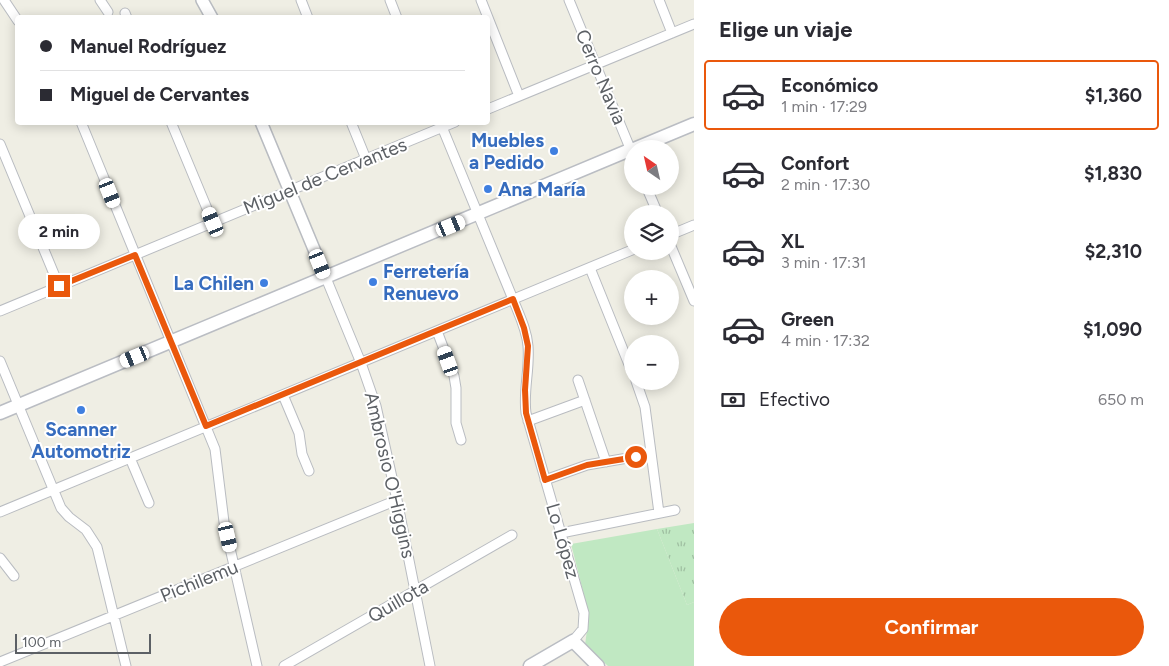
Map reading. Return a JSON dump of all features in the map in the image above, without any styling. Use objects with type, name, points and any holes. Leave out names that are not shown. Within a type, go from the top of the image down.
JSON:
[{"type":"main road","points":[[656,140],[694,124]]},
{"type":"main road","points":[[0,413],[624,153]]},
{"type":"main road","points":[[530,666],[573,641],[598,666]]},
{"type":"street","points":[[4,0],[15,16]]},
{"type":"street","points":[[100,0],[108,12]]},
{"type":"street","points":[[202,0],[210,15]]},
{"type":"street","points":[[301,0],[307,15]]},
{"type":"street","points":[[390,0],[396,15]]},
{"type":"street","points":[[481,0],[487,15]]},
{"type":"street","name":"Cerro Navia","points":[[569,0],[628,140]]},
{"type":"street","points":[[659,0],[672,33]]},
{"type":"street","points":[[490,23],[519,96]]},
{"type":"street","points":[[490,108],[694,24]]},
{"type":"street","points":[[82,125],[217,456],[221,504],[257,666]]},
{"type":"street","points":[[172,125],[213,222]]},
{"type":"street","name":"Ambrosio O'Higgins","points":[[262,125],[361,363],[376,406],[416,591],[430,666]]},
{"type":"street","points":[[352,125],[366,159]]},
{"type":"street","name":"Miguel de Cervantes","points":[[0,311],[366,159],[441,125]]},
{"type":"street","name":"Lo López","points":[[441,125],[524,328],[528,346],[524,398],[528,421],[584,613],[582,629],[573,641]]},
{"type":"street","points":[[0,144],[59,286]]},
{"type":"street","points":[[679,231],[694,225]]},
{"type":"street","points":[[0,512],[624,253]]},
{"type":"street","points":[[677,260],[694,302]]},
{"type":"street","points":[[590,268],[624,352]]},
{"type":"street","points":[[437,331],[454,376],[456,423],[461,440]]},
{"type":"street","points":[[0,360],[53,490],[65,513],[86,530],[97,547],[126,666]]},
{"type":"street","points":[[578,380],[606,462]]},
{"type":"street","points":[[639,390],[645,407],[659,513]]},
{"type":"street","points":[[283,395],[299,433],[302,454],[309,471]]},
{"type":"street","points":[[528,421],[585,400]]},
{"type":"street","points":[[545,480],[576,468],[651,454]]},
{"type":"street","points":[[130,458],[149,503]]},
{"type":"street","name":"Pichilemu","points":[[0,662],[397,500]]},
{"type":"street","points":[[561,533],[675,510]]},
{"type":"street","name":"Quillota","points":[[284,666],[512,536]]},
{"type":"street","points":[[0,558],[14,576]]},
{"type":"green space","points":[[694,523],[694,602],[687,605],[657,529]]},
{"type":"green space","points":[[657,529],[687,605],[694,602],[694,666],[608,666],[585,645],[589,615],[571,544]]},
{"type":"place","name":"Muebles a Pedido","points":[[554,151]]},
{"type":"place","name":"Ana María","points":[[488,189]]},
{"type":"place","name":"Ferretería Renuevo","points":[[373,282]]},
{"type":"place","name":"La Chilen","points":[[264,283]]},
{"type":"place","name":"Scanner Automotriz","points":[[81,410]]},
{"type":"route","points":[[59,286],[135,255],[206,426],[513,299],[527,337],[528,361],[524,398],[528,421],[545,480],[587,465],[636,457]]}]
